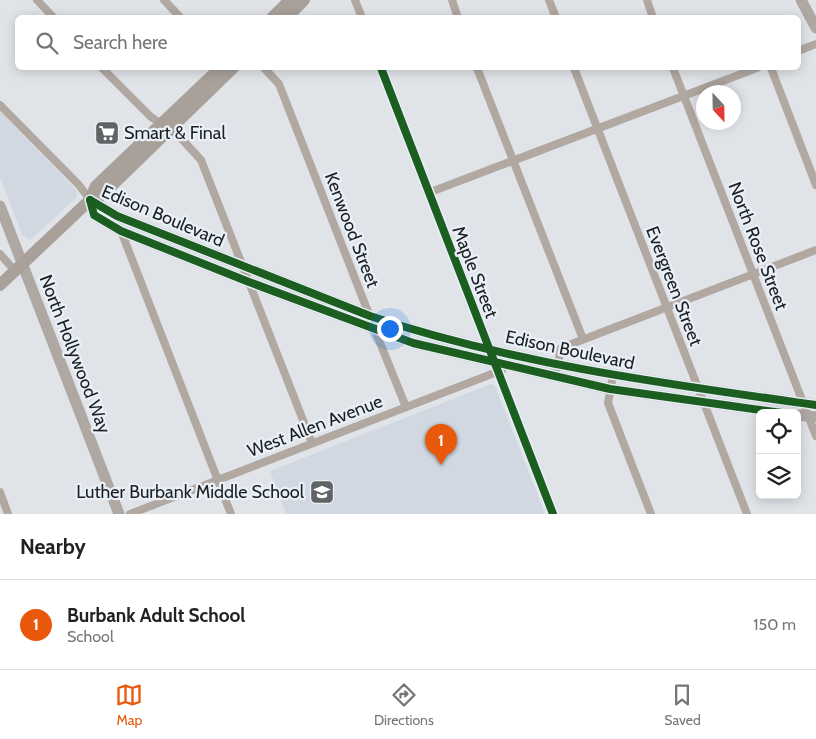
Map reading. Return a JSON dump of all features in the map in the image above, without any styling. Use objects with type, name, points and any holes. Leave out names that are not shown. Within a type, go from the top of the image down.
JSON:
[{"type":"main road","points":[[801,0],[816,28]]},
{"type":"main road","points":[[277,15],[297,2]]},
{"type":"main road","points":[[288,15],[297,2]]},
{"type":"main road","points":[[0,285],[90,200],[102,194],[165,127],[226,70]]},
{"type":"main road","name":"Edison Boulevard","points":[[90,200],[94,214],[100,220],[121,231],[249,282],[413,343],[496,367],[511,366],[610,389],[756,410]]},
{"type":"main road","name":"Edison Boulevard","points":[[90,200],[117,216],[370,316],[410,329],[613,376],[816,405]]},
{"type":"main road","name":"North Hollywood Way","points":[[0,206],[3,223],[18,268],[119,514]]},
{"type":"street","points":[[37,0],[51,15]]},
{"type":"street","points":[[164,0],[178,15]]},
{"type":"street","points":[[355,0],[361,15]]},
{"type":"street","points":[[452,0],[457,15]]},
{"type":"street","points":[[549,0],[555,15]]},
{"type":"street","points":[[647,0],[653,15]]},
{"type":"street","points":[[801,50],[816,44]]},
{"type":"street","points":[[104,70],[202,160],[312,443]]},
{"type":"street","name":"Kenwood Street","points":[[266,70],[279,84],[406,407]]},
{"type":"street","name":"Maple Street","points":[[382,70],[553,514]]},
{"type":"street","points":[[478,70],[583,339]]},
{"type":"street","name":"Evergreen Street","points":[[575,70],[747,514]]},
{"type":"street","name":"North Rose Street","points":[[674,70],[816,436]]},
{"type":"street","points":[[428,193],[752,70]]},
{"type":"street","points":[[772,70],[816,185]]},
{"type":"street","name":"Edison Boulevard","points":[[0,105],[73,178],[90,200]]},
{"type":"street","points":[[121,231],[231,514]]},
{"type":"street","points":[[556,376],[562,348],[816,250]]},
{"type":"street","points":[[0,254],[18,268]]},
{"type":"street","name":"West Allen Avenue","points":[[130,514],[406,407],[496,367]]},
{"type":"street","points":[[613,376],[608,403],[651,514]]},
{"type":"street","points":[[0,492],[8,514]]},
{"type":"shaded area","points":[[0,111],[77,191],[76,198],[30,240],[22,235],[0,177]]},
{"type":"shaded area","points":[[491,384],[495,386],[545,514],[286,514],[270,471]]},
{"type":"cycle path","points":[[382,70],[553,514]]},
{"type":"cycle path","points":[[90,200],[117,216],[370,316],[424,333],[535,360],[591,371],[816,405]]},
{"type":"cycle path","points":[[90,200],[94,215],[121,231],[249,282],[413,343],[610,389],[756,409]]},
{"type":"place","name":"Smart & Final","points":[[107,133]]},
{"type":"place","name":"Burbank Adult School","points":[[441,465]]},
{"type":"place","name":"Luther Burbank Middle School","points":[[322,492]]}]
